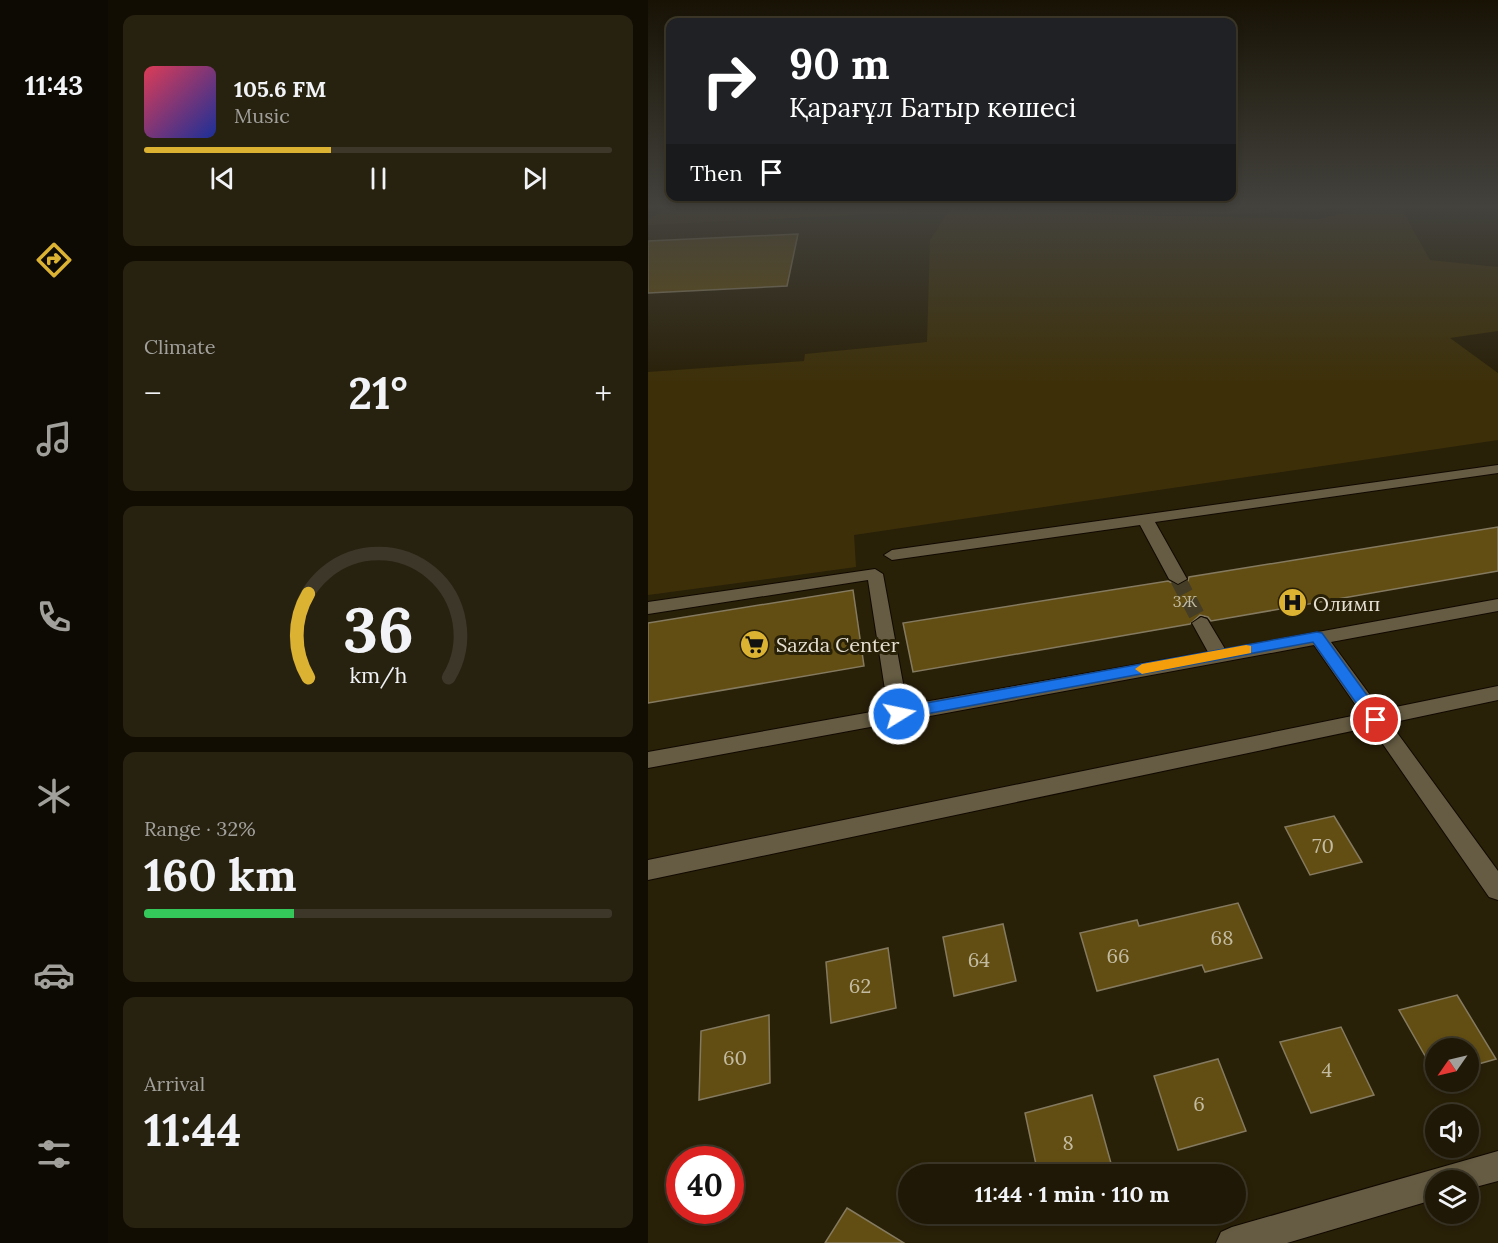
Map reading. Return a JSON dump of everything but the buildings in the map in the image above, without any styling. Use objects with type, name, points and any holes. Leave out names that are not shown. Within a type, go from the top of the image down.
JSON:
[{"type":"street","points":[[892,555],[1498,469]]},
{"type":"street","points":[[1145,519],[1178,579]]},
{"type":"street","points":[[648,608],[875,574],[899,714]]},
{"type":"street","points":[[648,760],[1317,636],[1498,605]]},
{"type":"street","points":[[1201,622],[1219,655]]},
{"type":"street","points":[[1317,636],[1498,890]]},
{"type":"street","points":[[648,870],[1498,693]]},
{"type":"street","points":[[1479,1171],[1498,1166]]},
{"type":"street","points":[[1232,1243],[1425,1187]]},
{"type":"shaded area","points":[[929,266],[1498,267],[1498,331],[1450,338],[1498,373],[1498,440],[854,535],[856,567],[648,595],[648,372],[804,361],[805,354],[927,342]]},
{"type":"tunnel","points":[[1178,579],[1201,623]]},
{"type":"slow traffic","points":[[1142,669],[1246,649]]},
{"type":"place","name":"Олимп","points":[[1292,603]]},
{"type":"place","name":"Sazda Center","points":[[755,644]]},
{"type":"route","points":[[899,714],[1317,636],[1376,720]]}]
